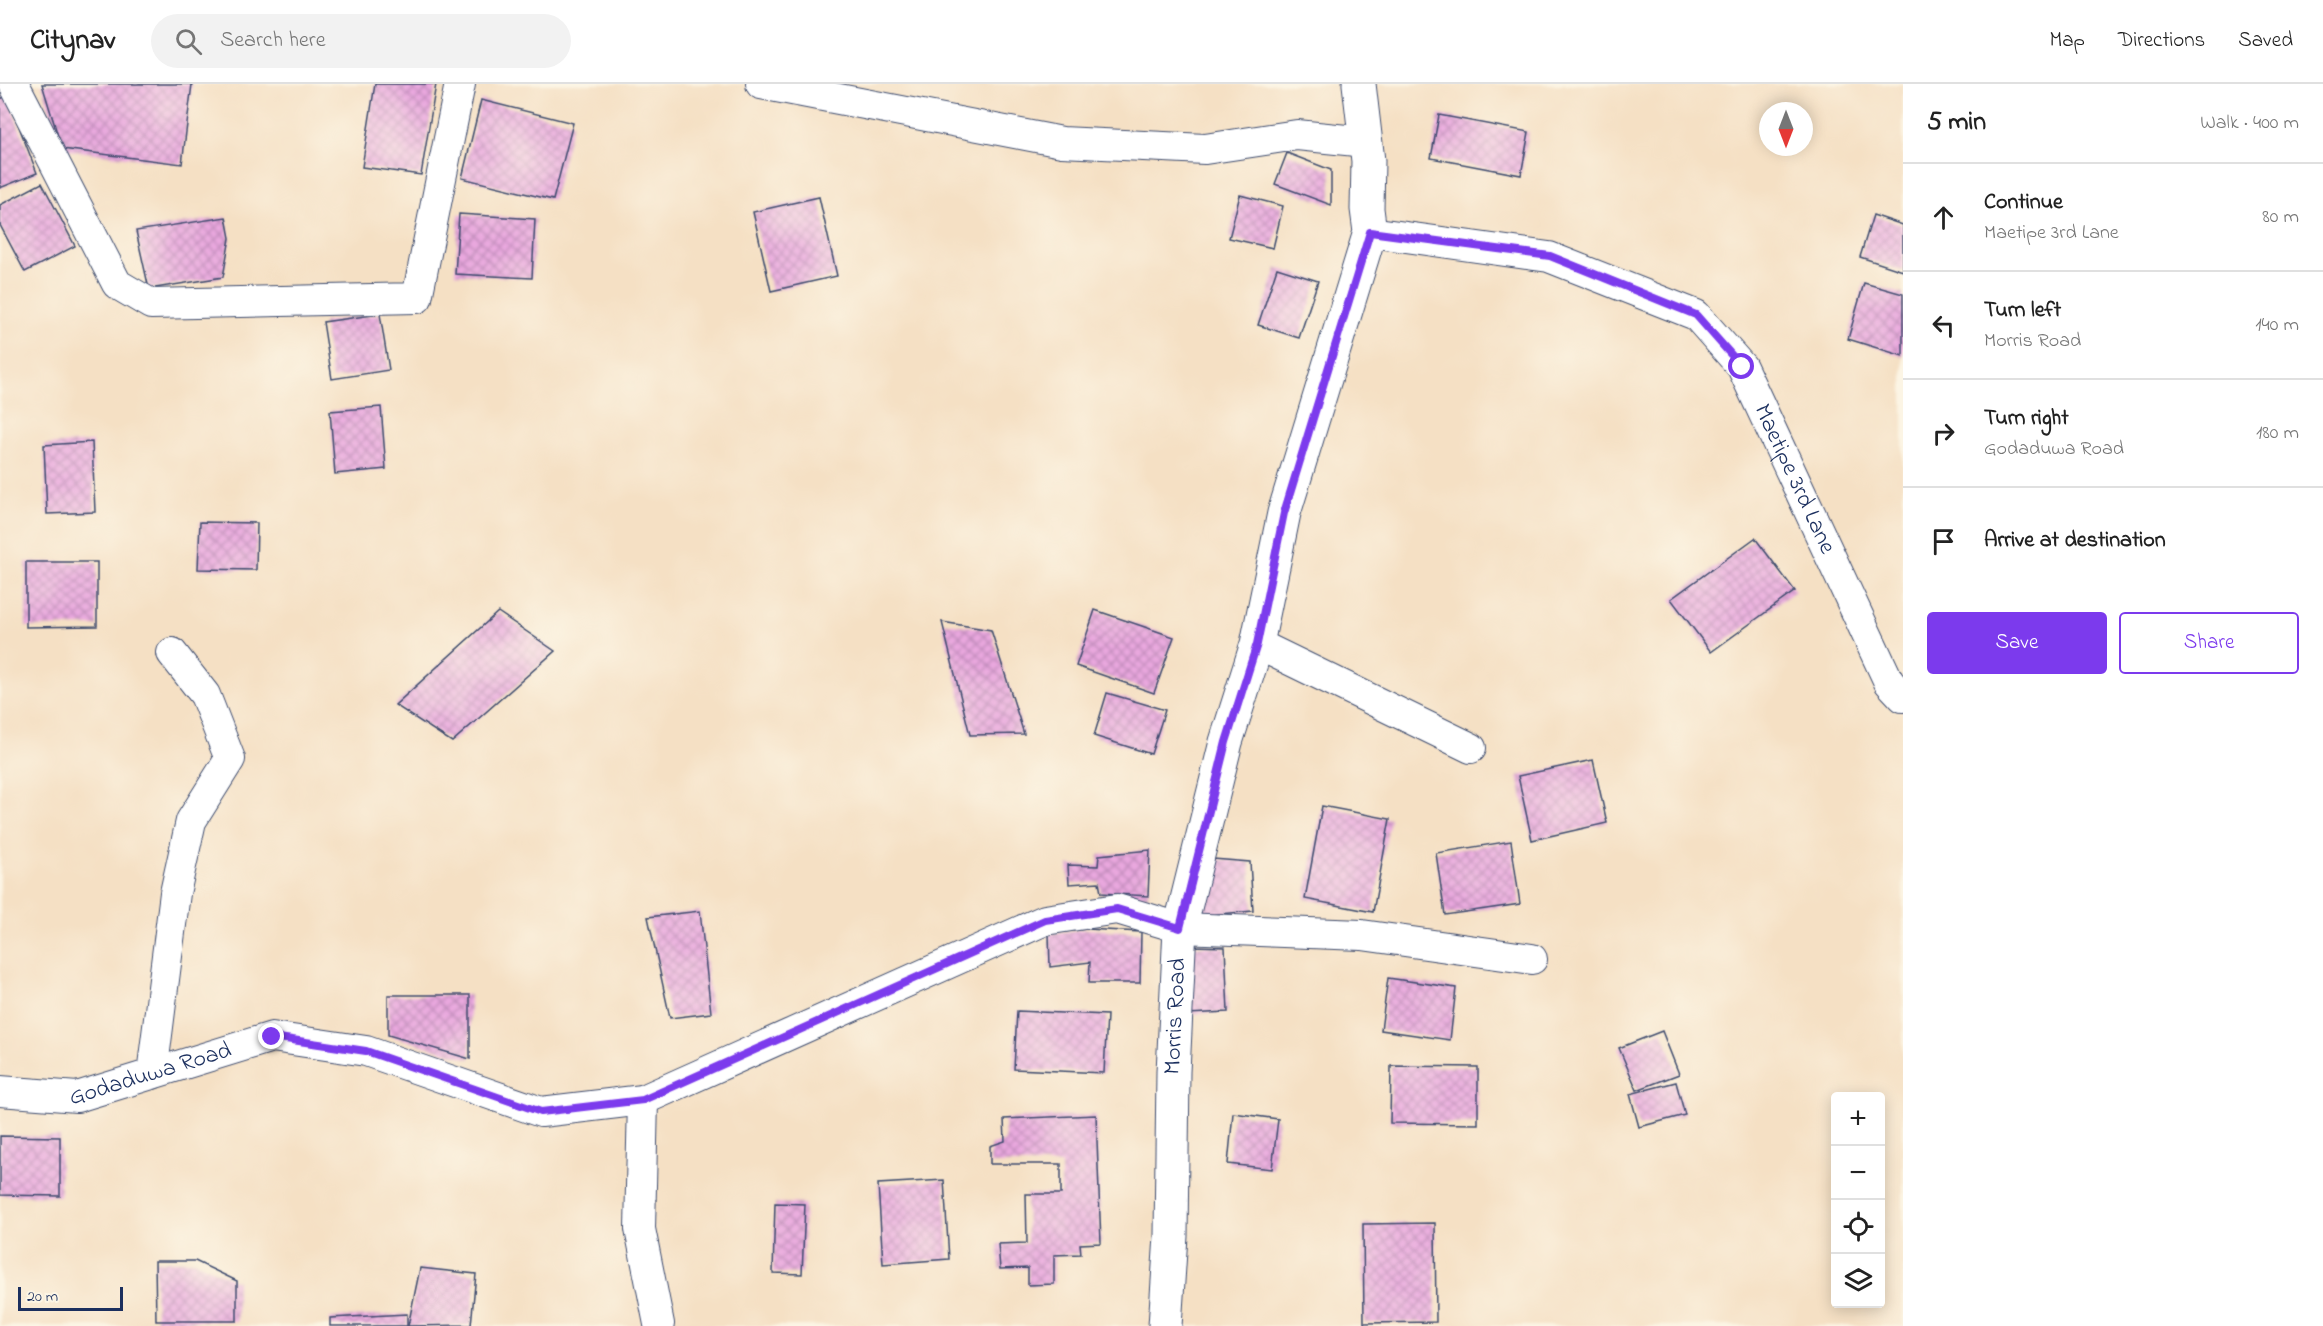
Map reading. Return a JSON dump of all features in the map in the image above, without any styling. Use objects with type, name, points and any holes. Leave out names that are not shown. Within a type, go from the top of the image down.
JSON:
[{"type":"main road","name":"Morris Road","points":[[1165,1326],[1171,1236],[1173,1072],[1180,928],[1226,742],[1257,644],[1284,513],[1370,232],[1366,142],[1359,84]]},
{"type":"street","points":[[14,84],[117,284],[151,304],[417,298],[460,84]]},
{"type":"street","points":[[761,84],[1062,142],[1205,149],[1297,135],[1366,142]]},
{"type":"street","name":"Maetipe 3rd Lane","points":[[1370,232],[1550,256],[1696,315],[1742,367],[1889,682],[1903,697]]},
{"type":"street","points":[[1257,644],[1472,748]]},
{"type":"street","points":[[152,1074],[175,893],[191,821],[230,759],[205,694],[172,653]]},
{"type":"street","name":"Godaduwa Road","points":[[0,1091],[77,1097],[272,1037],[366,1051],[541,1112],[643,1100],[1045,920],[1117,909],[1180,928],[1362,935],[1532,959]]},
{"type":"street","points":[[643,1100],[640,1229],[659,1324]]},
{"type":"building","points":[[42,84],[192,84],[182,164],[62,149]]},
{"type":"building","points":[[375,84],[436,84],[421,175],[362,167]]},
{"type":"building","points":[[7,96],[37,173],[0,188],[0,99]]},
{"type":"building","points":[[481,100],[573,123],[553,200],[462,178]]},
{"type":"building","points":[[1439,115],[1529,132],[1521,175],[1431,158]]},
{"type":"building","points":[[1287,153],[1331,170],[1331,205],[1275,184]]},
{"type":"building","points":[[42,183],[75,246],[25,272],[0,225],[0,205]]},
{"type":"building","points":[[1240,195],[1283,206],[1273,248],[1229,238]]},
{"type":"building","points":[[819,197],[837,276],[771,291],[753,212]]},
{"type":"building","points":[[459,214],[535,219],[532,278],[455,274]]},
{"type":"building","points":[[1873,215],[1903,225],[1903,271],[1860,257]]},
{"type":"building","points":[[226,217],[230,238],[223,277],[149,289],[136,231]]},
{"type":"building","points":[[1277,268],[1318,281],[1299,338],[1258,325]]},
{"type":"building","points":[[1864,283],[1903,294],[1903,356],[1848,339]]},
{"type":"building","points":[[380,314],[389,370],[332,379],[323,322]]},
{"type":"building","points":[[381,407],[386,469],[335,474],[330,411]]},
{"type":"building","points":[[92,442],[95,512],[47,514],[44,445]]},
{"type":"building","points":[[200,522],[257,523],[256,570],[198,569]]},
{"type":"building","points":[[1755,538],[1795,591],[1711,652],[1671,599]]},
{"type":"building","points":[[26,562],[97,562],[97,626],[26,627]]},
{"type":"building","points":[[1095,610],[1174,637],[1154,693],[1076,666]]},
{"type":"building","points":[[498,612],[555,651],[452,742],[395,705]]},
{"type":"building","points":[[942,622],[991,630],[1024,734],[970,735]]},
{"type":"building","points":[[1107,693],[1165,710],[1151,754],[1094,736]]},
{"type":"building","points":[[1593,760],[1607,823],[1532,840],[1518,776]]},
{"type":"building","points":[[1322,806],[1390,819],[1373,912],[1305,899]]},
{"type":"building","points":[[1511,841],[1520,904],[1445,915],[1436,853]]},
{"type":"building","points":[[1150,850],[1148,896],[1101,893],[1099,882],[1069,884],[1068,865],[1098,866],[1099,855]]},
{"type":"building","points":[[1213,859],[1250,862],[1253,911],[1197,916]]},
{"type":"building","points":[[700,911],[711,1013],[670,1018],[648,917]]},
{"type":"building","points":[[1086,929],[1141,932],[1140,983],[1089,983],[1090,962],[1050,967],[1049,934]]},
{"type":"building","points":[[1192,946],[1225,947],[1228,1012],[1187,1014]]},
{"type":"building","points":[[1388,978],[1456,988],[1450,1040],[1381,1030]]},
{"type":"building","points":[[388,995],[470,995],[470,1059],[388,1035]]},
{"type":"building","points":[[1017,1011],[1107,1015],[1104,1073],[1014,1069]]},
{"type":"building","points":[[1662,1031],[1679,1074],[1637,1090],[1619,1048]]},
{"type":"building","points":[[1391,1066],[1478,1067],[1478,1124],[1390,1123]]},
{"type":"building","points":[[1676,1082],[1685,1115],[1639,1127],[1630,1094]]},
{"type":"building","points":[[1233,1113],[1278,1119],[1272,1169],[1228,1164]]},
{"type":"building","points":[[1096,1115],[1101,1243],[1080,1244],[1081,1254],[1054,1255],[1054,1284],[1028,1285],[1028,1268],[1000,1269],[998,1244],[1027,1243],[1026,1194],[1061,1194],[1061,1164],[990,1164],[990,1146],[1005,1141],[1004,1119]]},
{"type":"building","points":[[0,1136],[60,1137],[60,1196],[0,1195]]},
{"type":"building","points":[[944,1180],[949,1259],[883,1264],[878,1184]]},
{"type":"building","points":[[775,1203],[805,1204],[802,1274],[773,1273]]},
{"type":"building","points":[[1435,1223],[1436,1322],[1364,1323],[1363,1224]]},
{"type":"building","points":[[155,1261],[195,1261],[237,1281],[237,1321],[156,1321]]},
{"type":"building","points":[[420,1268],[476,1274],[471,1325],[408,1326]]},
{"type":"building","points":[[407,1314],[407,1326],[330,1326],[330,1318]]},
{"type":"route","points":[[272,1037],[366,1051],[541,1112],[643,1100],[1045,920],[1117,909],[1180,928],[1226,742],[1257,644],[1284,513],[1370,232],[1550,256],[1696,315],[1742,367]]}]
